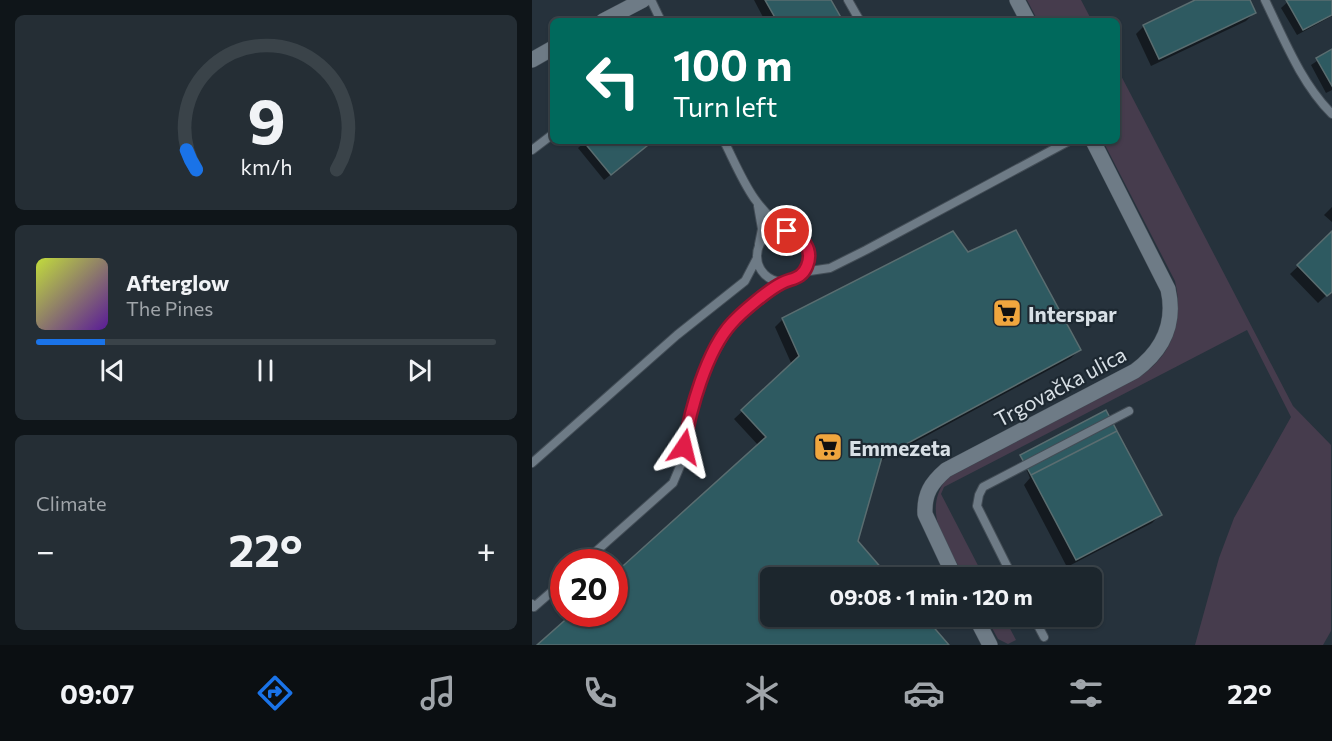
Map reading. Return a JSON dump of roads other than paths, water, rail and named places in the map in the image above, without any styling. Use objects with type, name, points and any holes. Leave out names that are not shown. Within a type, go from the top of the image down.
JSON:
[{"type":"street","points":[[609,18],[643,0]]},
{"type":"street","points":[[1017,0],[1026,18]]},
{"type":"street","points":[[532,60],[550,50]]},
{"type":"street","name":"Trgovačka ulica","points":[[950,567],[925,514],[924,503],[932,483],[946,470],[1135,372],[1151,359],[1165,337],[1172,304],[1168,289],[1095,144]]},
{"type":"street","points":[[981,627],[990,645]]},
{"type":"lane","points":[[651,0],[660,18]]},
{"type":"lane","points":[[848,0],[858,18]]},
{"type":"lane","points":[[1265,0],[1290,53],[1320,102],[1332,114]]},
{"type":"lane","points":[[533,148],[550,136]]},
{"type":"lane","points":[[726,144],[758,206],[774,222],[801,237],[808,251],[807,266],[804,272]]},
{"type":"lane","points":[[758,206],[762,229],[758,254],[759,266],[769,278],[783,282],[791,281],[804,272],[830,268],[866,250],[1063,144]]},
{"type":"lane","points":[[532,463],[677,335],[745,281],[761,243],[772,233],[787,231],[794,233]]},
{"type":"lane","points":[[599,549],[673,483],[681,464],[690,413],[706,368],[731,324],[783,282]]},
{"type":"lane","points":[[1008,567],[977,506],[979,495],[984,487],[1129,411]]},
{"type":"lane","points":[[532,604],[534,607],[550,593]]},
{"type":"lane","points":[[1039,627],[1044,637]]},
{"type":"place","name":"Interspar","points":[[1007,313]]},
{"type":"place","name":"Emmezeta","points":[[828,447]]}]
